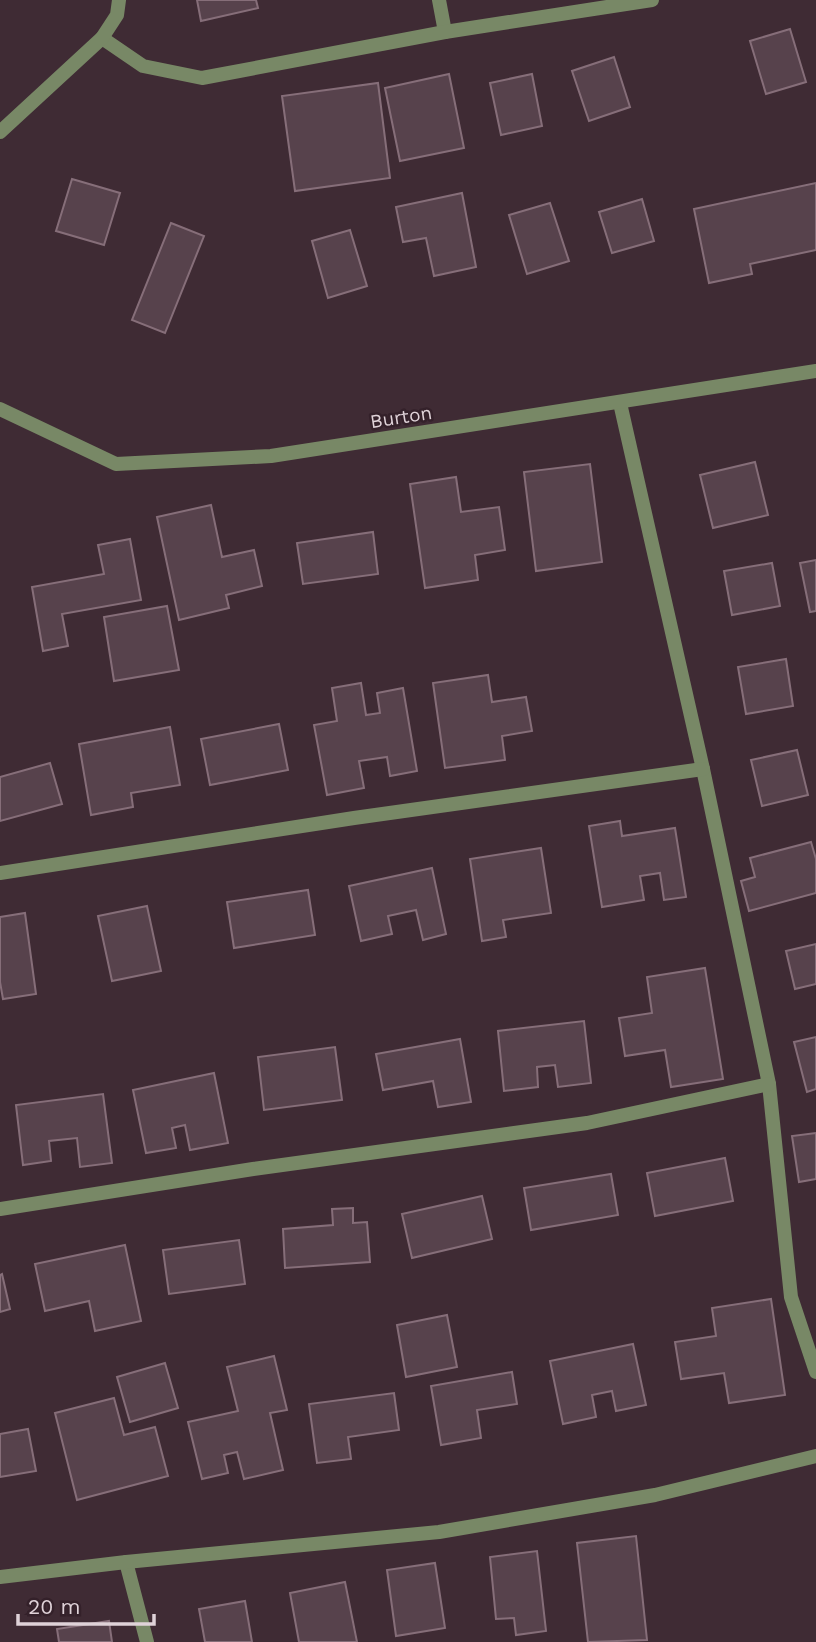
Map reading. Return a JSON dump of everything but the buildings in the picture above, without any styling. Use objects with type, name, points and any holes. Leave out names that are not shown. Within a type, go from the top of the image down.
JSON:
[{"type":"street","points":[[0,132],[102,38],[117,15],[119,0]]},
{"type":"street","points":[[439,0],[445,32]]},
{"type":"street","points":[[102,38],[143,66],[202,78],[445,32],[652,0]]},
{"type":"street","name":"Burton","points":[[0,409],[116,464],[271,456],[816,370]]},
{"type":"street","points":[[620,403],[703,769],[769,1084],[791,1297],[816,1371]]},
{"type":"street","points":[[0,873],[355,818],[703,769]]},
{"type":"street","points":[[0,1209],[253,1169],[587,1123],[769,1084]]},
{"type":"street","points":[[0,1577],[125,1562],[439,1532],[655,1495],[816,1456]]},
{"type":"street","points":[[125,1562],[147,1642]]}]
